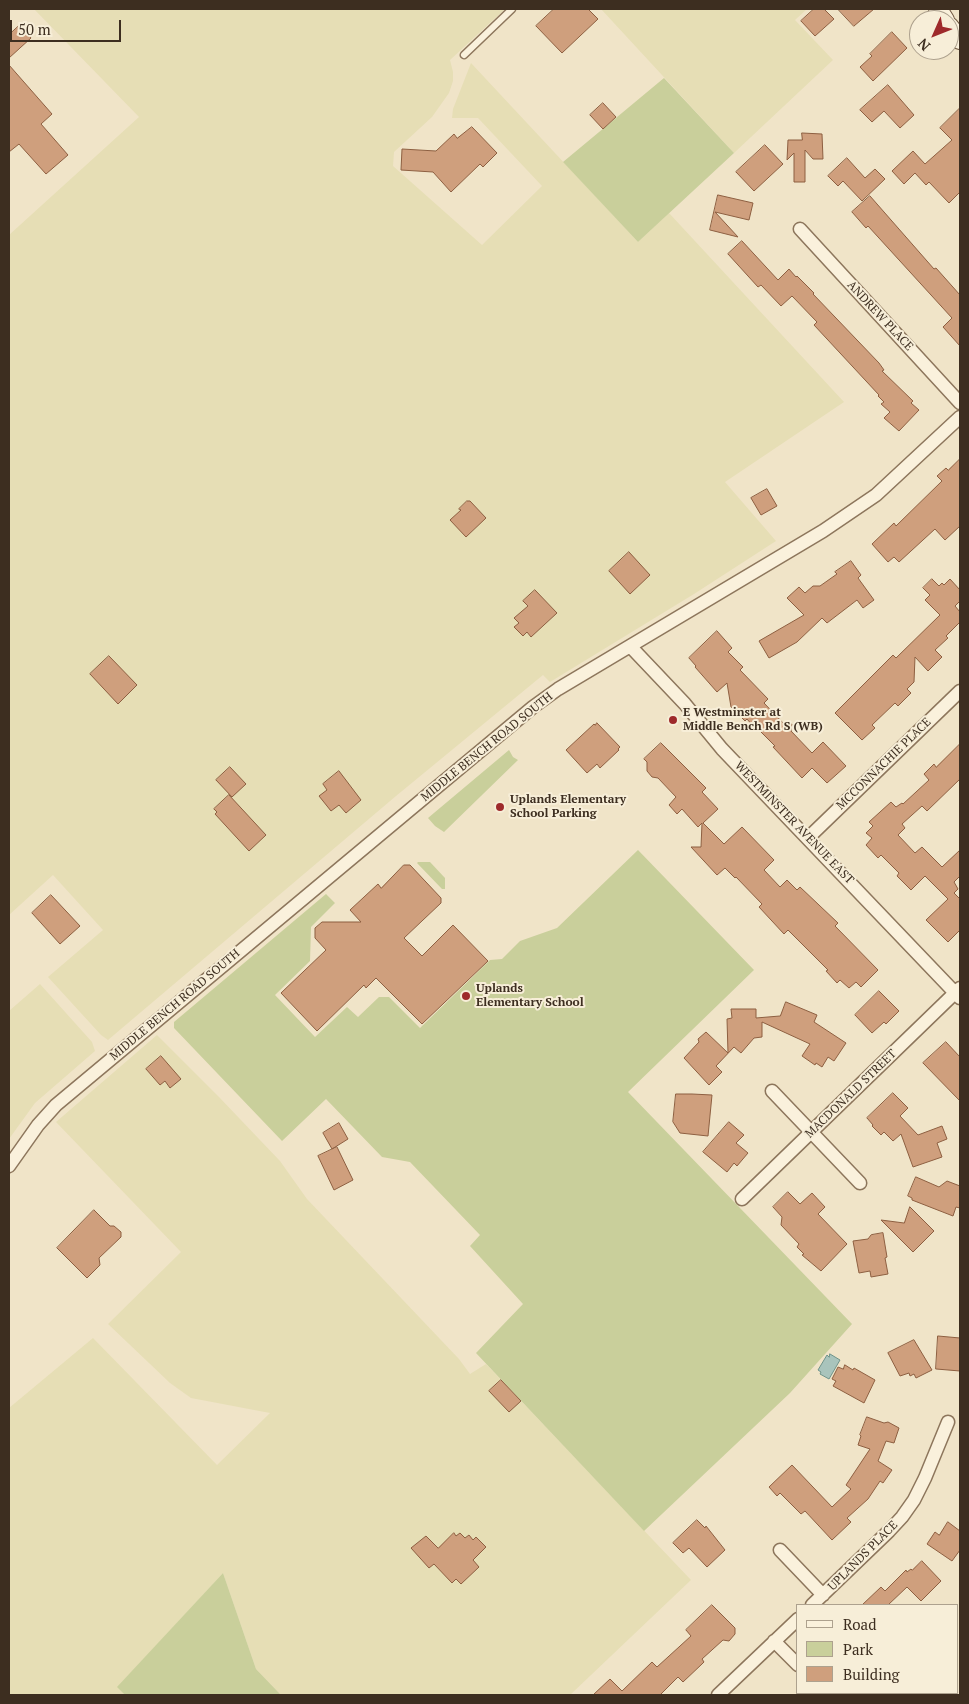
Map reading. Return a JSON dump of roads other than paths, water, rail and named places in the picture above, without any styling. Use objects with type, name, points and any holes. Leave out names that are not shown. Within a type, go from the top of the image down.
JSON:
[{"type":"street","name":"ANDREW PLACE","points":[[800,230],[960,403]]},
{"type":"street","name":"MIDDLE BENCH ROAD SOUTH","points":[[9,1166],[56,1105],[521,717],[558,689],[823,531],[858,508],[876,495],[960,417]]},
{"type":"street","name":"WESTMINSTER AVENUE EAST","points":[[630,646],[684,704],[722,749],[959,993]]},
{"type":"street","name":"MCCONNACHIE PLACE","points":[[808,838],[960,691]]},
{"type":"street","name":"MACDONALD STREET","points":[[742,1199],[959,993]]},
{"type":"street","points":[[772,1092],[860,1183]]},
{"type":"street","name":"UPLANDS PLACE","points":[[813,1604],[902,1517],[914,1500],[925,1478],[948,1422]]},
{"type":"street","points":[[780,1550],[823,1595]]},
{"type":"street","points":[[718,1695],[796,1621]]},
{"type":"street","points":[[774,1641],[796,1663]]},
{"type":"lane","points":[[464,55],[512,9]]},
{"type":"water","points":[[830,1354],[840,1360],[829,1379],[820,1374],[821,1372],[818,1370],[827,1355],[829,1357]]},
{"type":"place","name":"E Westminster at Middle Bench Rd S (WB)","points":[[673,720]]},
{"type":"place","name":"Uplands Elementary School Parking","points":[[500,807]]},
{"type":"place","name":"Uplands Elementary School","points":[[466,996]]}]
